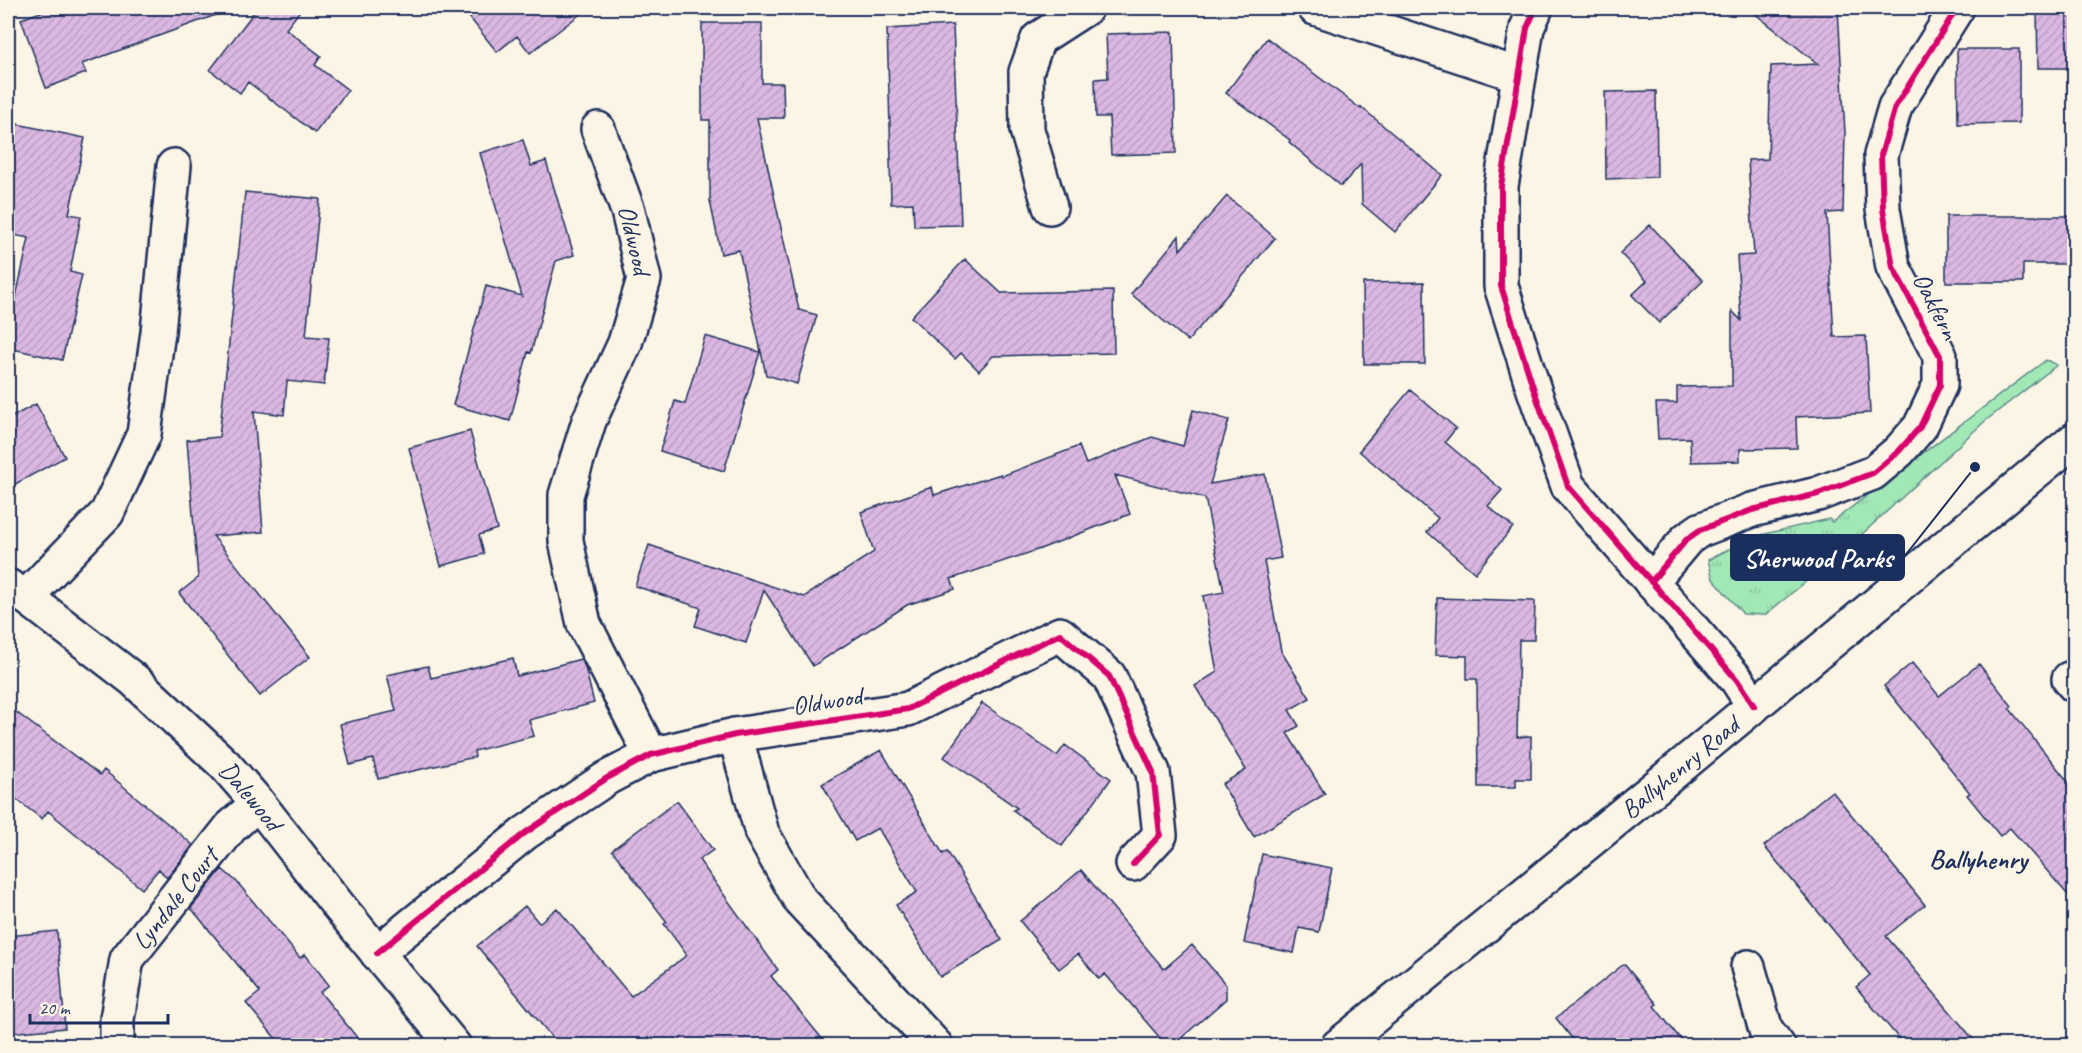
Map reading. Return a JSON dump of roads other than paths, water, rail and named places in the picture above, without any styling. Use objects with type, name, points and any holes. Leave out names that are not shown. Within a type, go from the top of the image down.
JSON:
[{"type":"street","points":[[1050,207],[1027,130],[1026,72],[1038,39],[1086,8]]},
{"type":"street","points":[[1315,8],[1519,75]]},
{"type":"street","points":[[1536,8],[1527,28],[1501,186],[1501,286],[1568,486],[1737,680],[1754,706]]},
{"type":"street","name":"Oakfern","points":[[1651,582],[1687,539],[1700,530],[1752,510],[1818,494],[1873,473],[1899,451],[1920,427],[1940,386],[1940,356],[1893,267],[1883,209],[1881,155],[1895,107],[1957,8]]},
{"type":"street","name":"Oldwood","points":[[598,129],[628,211],[644,279],[625,343],[589,422],[566,495],[566,541],[584,624],[651,754]]},
{"type":"street","points":[[17,592],[107,513],[144,434],[158,332],[174,166]]},
{"type":"street","name":"Ballyhenry Road","points":[[1338,1046],[1754,706],[2074,440]]},
{"type":"street","name":"Dalewood","points":[[17,592],[134,680],[225,765],[454,1046]]},
{"type":"street","name":"Oldwood","points":[[377,953],[525,833],[607,778],[651,754],[735,735],[908,709],[1060,634],[1108,676],[1153,772],[1160,835],[1133,864]]},
{"type":"street","points":[[735,735],[762,833],[800,900],[936,1046]]},
{"type":"street","name":"Lyndale Court","points":[[117,1046],[117,1020],[127,959],[231,826],[258,803]]},
{"type":"street","points":[[1748,967],[1766,1030],[1778,1046]]},
{"type":"place","name":"Sherwood Parks","points":[[1975,467]]},
{"type":"district","name":"Ballyhenry","points":[[1978,859]]}]
